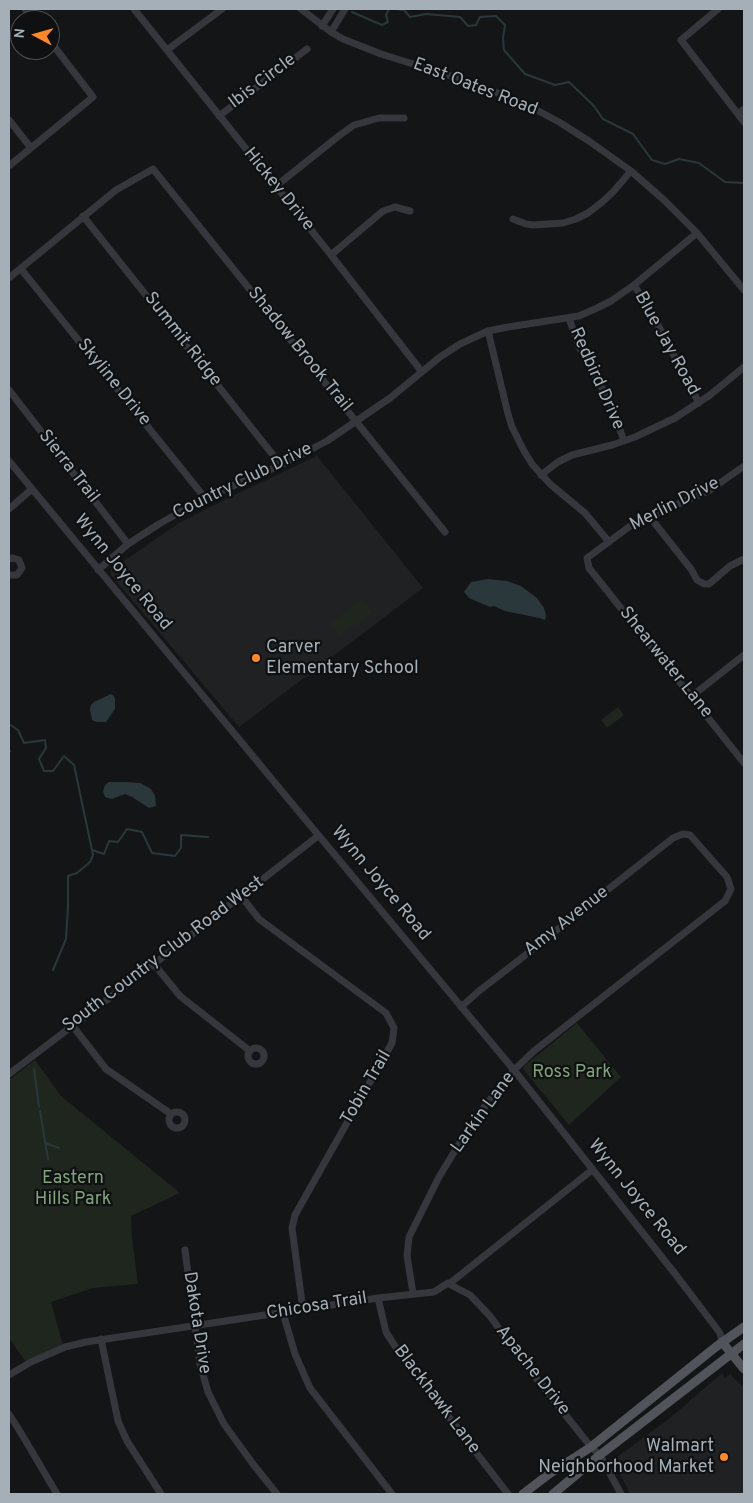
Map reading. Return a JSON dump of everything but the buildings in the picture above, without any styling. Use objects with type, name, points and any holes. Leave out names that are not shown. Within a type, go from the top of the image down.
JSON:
[{"type":"main road","points":[[523,1494],[549,1474],[591,1447],[665,1388],[721,1337],[731,1337],[744,1327]]},
{"type":"main road","name":"Wynn Joyce Road","points":[[721,1337],[731,1354],[744,1369]]},
{"type":"main road","points":[[553,1494],[673,1398],[731,1354],[743,1348],[731,1337]]},
{"type":"main road","points":[[665,1388],[673,1398]]},
{"type":"street","name":"Hickey Drive","points":[[134,9],[422,372]]},
{"type":"street","points":[[167,50],[222,9]]},
{"type":"street","name":"East Oates Road","points":[[301,9],[342,39],[381,54],[448,74],[483,87],[533,108],[589,141],[631,170],[664,200],[697,234],[744,290]]},
{"type":"street","points":[[322,26],[333,9]]},
{"type":"street","points":[[331,32],[345,9]]},
{"type":"street","points":[[718,9],[681,40],[744,122]]},
{"type":"street","name":"Ibis Circle","points":[[219,116],[307,49]]},
{"type":"street","points":[[9,166],[94,97],[60,54]]},
{"type":"street","points":[[738,114],[744,109]]},
{"type":"street","points":[[276,186],[354,126],[379,118],[404,118]]},
{"type":"street","points":[[9,120],[31,148]]},
{"type":"street","name":"Shadow Brook Trail","points":[[83,216],[116,190],[153,168],[446,532]]},
{"type":"street","points":[[512,218],[534,226],[563,223],[576,219],[601,203],[631,170]]},
{"type":"street","points":[[331,255],[383,211],[395,207],[410,211]]},
{"type":"street","points":[[9,278],[83,216]]},
{"type":"street","name":"Summit Ridge","points":[[83,216],[281,465]]},
{"type":"street","name":"Country Club Drive","points":[[98,570],[128,544],[205,498],[281,465],[327,441],[390,398],[440,357],[460,344],[488,331],[579,316],[597,308],[634,285],[697,234]]},
{"type":"street","name":"Skyline Drive","points":[[21,269],[205,498]]},
{"type":"street","name":"Blue Jay Road","points":[[634,285],[650,310],[699,402]]},
{"type":"street","name":"Redbird Drive","points":[[569,318],[579,347],[612,408],[624,441]]},
{"type":"street","points":[[488,331],[512,427],[524,451],[541,475],[585,513],[609,542]]},
{"type":"street","points":[[541,475],[558,462],[572,455],[624,441],[660,426],[699,402],[744,366]]},
{"type":"street","name":"Sierra Trail","points":[[9,390],[128,544]]},
{"type":"street","name":"Wynn Joyce Road","points":[[9,461],[318,836],[514,1070],[676,1275],[721,1337]]},
{"type":"street","name":"Merlin Drive","points":[[588,564],[587,558],[633,524],[710,490],[744,466]]},
{"type":"street","points":[[9,509],[32,489]]},
{"type":"street","points":[[649,516],[691,569],[697,580],[704,584],[710,584],[730,566],[744,559]]},
{"type":"street","points":[[9,559],[19,560],[22,568],[17,575],[9,575]]},
{"type":"street","name":"Shearwater Lane","points":[[588,564],[589,568],[744,763]]},
{"type":"street","points":[[692,696],[744,655]]},
{"type":"street","name":"Larkin Lane","points":[[414,1293],[407,1256],[409,1237],[440,1178],[473,1122],[514,1070],[576,1018],[725,901],[731,889],[727,877],[690,835],[683,834],[673,838]]},
{"type":"street","name":"South Country Club Road West","points":[[9,1074],[318,836]]},
{"type":"street","name":"Amy Avenue","points":[[461,1007],[673,838]]},
{"type":"street","name":"Tobin Trail","points":[[241,896],[259,919],[386,1013],[394,1028],[392,1043],[295,1215],[292,1228],[303,1310]]},
{"type":"street","points":[[154,964],[180,996],[250,1051]]},
{"type":"street","points":[[72,1025],[106,1069],[171,1114]]},
{"type":"street","name":"Chicosa Trail","points":[[9,1375],[31,1362],[65,1347],[102,1339],[378,1298],[434,1292],[448,1283],[450,1284],[592,1170]]},
{"type":"street","name":"Dakota Drive","points":[[185,1250],[200,1364],[208,1392],[224,1424],[277,1494]]},
{"type":"street","name":"Apache Drive","points":[[450,1284],[470,1295],[490,1316],[517,1354],[591,1447],[600,1455],[621,1494]]},
{"type":"street","name":"Blackhawk Lane","points":[[378,1298],[386,1332],[400,1354],[508,1494]]},
{"type":"street","points":[[284,1313],[295,1354],[310,1388],[392,1494]]},
{"type":"street","points":[[102,1339],[118,1421],[127,1441],[161,1494]]},
{"type":"street","points":[[9,1414],[57,1494]]},
{"type":"shaded area","name":"Carver Elementary School","points":[[317,456],[423,588],[239,727],[111,575],[111,570],[179,523]]},
{"type":"shaded area","points":[[488,579],[507,581],[521,586],[537,598],[544,608],[545,620],[505,611],[494,606],[490,607],[469,598],[464,592],[471,582]]},
{"type":"shaded area","points":[[111,694],[115,699],[115,709],[106,722],[92,720],[91,705]]},
{"type":"shaded area","points":[[109,782],[140,783],[151,789],[155,796],[156,806],[149,808],[125,794],[112,799],[105,797],[103,791],[105,785]]},
{"type":"shaded area","points":[[722,1373],[725,1378],[730,1374],[744,1388],[744,1494],[630,1494],[613,1460],[670,1418]]},
{"type":"green space","points":[[362,598],[373,612],[340,635],[330,624]]},
{"type":"green space","points":[[618,707],[624,715],[607,728],[601,720]]},
{"type":"green space","name":"Ross Park","points":[[577,1023],[621,1077],[569,1125],[523,1069],[524,1066]]},
{"type":"green space","name":"Eastern Hills Park","points":[[35,1060],[61,1096],[180,1193],[131,1216],[138,1284],[93,1288],[51,1302],[63,1345],[25,1361],[9,1338],[9,1080]]},
{"type":"waterway","points":[[352,12],[382,25],[388,22],[386,15],[389,9]]},
{"type":"waterway","points":[[396,9],[404,10],[410,17],[426,14],[460,17],[468,26],[476,25],[480,17],[496,16],[505,25],[504,50],[525,74],[555,85],[569,82],[594,106],[603,119],[633,134],[652,160],[665,164],[679,159],[699,163],[725,182],[744,183]]},
{"type":"waterway","points":[[9,724],[18,730],[24,743],[45,740],[46,748],[39,759],[44,771],[53,771],[64,756],[74,765],[93,855],[90,862],[77,873],[68,876],[66,939],[53,970]]},
{"type":"waterway","points":[[92,850],[104,854],[109,841],[118,842],[127,829],[142,832],[152,853],[175,856],[181,848],[181,835],[208,837]]},
{"type":"waterway","points":[[34,1069],[39,1107]]},
{"type":"waterway","points":[[40,1111],[48,1159]]},
{"type":"waterway","points":[[45,1143],[59,1148]]},
{"type":"place","name":"Carver Elementary School","points":[[256,658]]},
{"type":"place","name":"Walmart Neighborhood Market","points":[[724,1457]]}]
